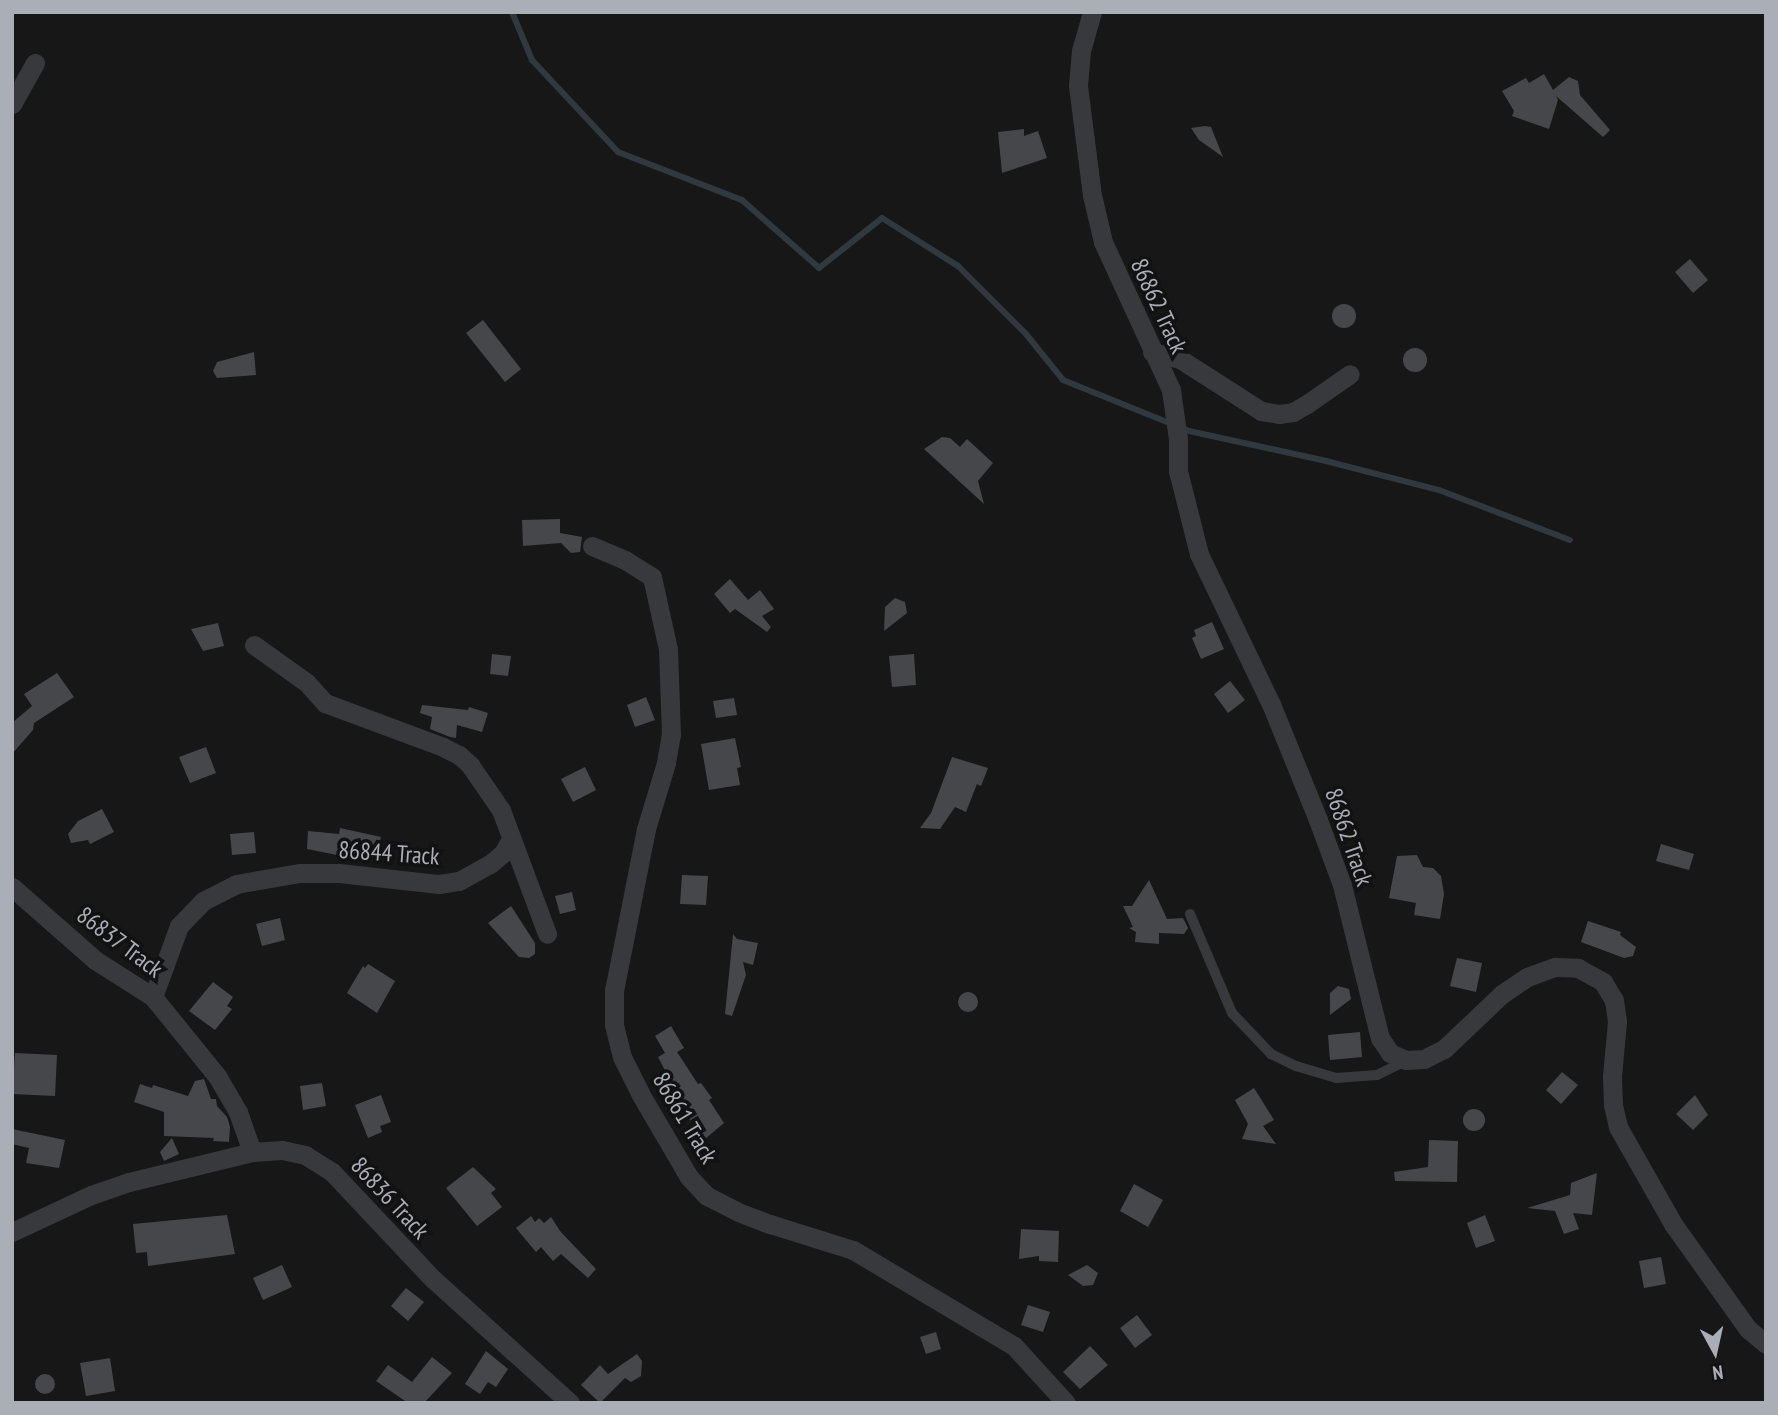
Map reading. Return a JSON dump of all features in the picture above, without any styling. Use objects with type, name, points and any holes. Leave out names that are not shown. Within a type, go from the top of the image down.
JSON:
[{"type":"street","name":"86862 Track","points":[[1092,12],[1081,51],[1078,86],[1092,195],[1103,242],[1171,390],[1178,439],[1178,471],[1199,554],[1271,704],[1309,796],[1342,886],[1380,1038],[1390,1053],[1406,1060]]},
{"type":"street","points":[[12,104],[35,63]]},
{"type":"street","points":[[1152,352],[1180,359],[1261,411],[1279,414],[1300,408],[1350,374]]},
{"type":"street","name":"86861 Track","points":[[592,546],[625,560],[652,577],[668,649],[671,734],[666,763],[646,829],[614,990],[614,1025],[622,1057],[641,1095],[689,1177],[707,1196],[770,1224],[853,1250],[1014,1346],[1066,1403]]},
{"type":"street","points":[[254,645],[307,683],[325,703],[459,755],[490,791],[547,934]]},
{"type":"street","name":"86844 Track","points":[[153,997],[179,926],[203,901],[236,884],[300,873],[339,873],[439,884],[459,881],[490,864],[503,853],[511,839]]},
{"type":"street","name":"86837 Track","points":[[12,887],[94,960],[153,997],[217,1076],[239,1112],[252,1152]]},
{"type":"street","points":[[1406,1060],[1424,1059],[1444,1049],[1502,994],[1527,977],[1555,967],[1578,968],[1603,982],[1614,1000],[1617,1022],[1612,1076],[1613,1105],[1618,1127],[1673,1224],[1764,1347]]},
{"type":"street","name":"86836 Track","points":[[12,1232],[91,1195],[129,1182],[171,1174],[252,1152],[282,1150],[305,1155],[332,1172],[433,1279],[570,1403]]},
{"type":"lane","points":[[1190,914],[1232,1013],[1271,1054],[1296,1066],[1336,1078],[1377,1075],[1406,1060]]},
{"type":"building","points":[[1544,74],[1553,90],[1569,77],[1578,81],[1580,95],[1610,130],[1603,137],[1556,96],[1558,100],[1549,129],[1512,116],[1514,111],[1502,91],[1526,78],[1529,83]]},
{"type":"building","points":[[1211,127],[1223,157],[1199,140],[1191,128]]},
{"type":"building","points":[[1024,129],[1024,136],[1038,131],[1047,158],[1002,173],[998,132]]},
{"type":"building","points":[[1690,259],[1708,280],[1693,293],[1675,272]]},
{"type":"building","points":[[1344,304],[1353,307],[1356,316],[1353,325],[1344,328],[1335,325],[1332,316],[1335,307]]},
{"type":"building","points":[[483,320],[521,369],[505,382],[466,333]]},
{"type":"building","points":[[1415,348],[1424,351],[1427,360],[1424,369],[1415,372],[1406,369],[1403,360],[1406,351]]},
{"type":"building","points":[[254,352],[256,375],[217,378],[213,371],[217,362]]},
{"type":"building","points":[[942,437],[950,438],[960,447],[967,439],[993,463],[978,481],[984,504],[924,449]]},
{"type":"building","points":[[560,519],[560,533],[582,537],[580,552],[571,553],[561,543],[523,546],[522,520]]},
{"type":"building","points":[[730,579],[748,600],[760,590],[774,609],[762,616],[771,627],[767,632],[735,609],[730,613],[714,594]]},
{"type":"building","points":[[895,598],[905,602],[907,613],[884,631],[885,607]]},
{"type":"building","points":[[1212,622],[1224,649],[1201,659],[1192,638],[1196,636],[1194,630]]},
{"type":"building","points":[[218,623],[224,646],[203,651],[191,629]]},
{"type":"building","points":[[492,654],[511,656],[508,676],[490,674]]},
{"type":"building","points":[[914,654],[916,685],[892,687],[889,656]]},
{"type":"building","points":[[57,673],[74,697],[34,723],[33,730],[12,754],[12,723],[32,706],[24,694]]},
{"type":"building","points":[[1230,681],[1245,700],[1228,713],[1214,694]]},
{"type":"building","points":[[646,697],[655,720],[635,727],[627,705]]},
{"type":"building","points":[[734,698],[737,715],[716,718],[713,701]]},
{"type":"building","points":[[422,705],[468,710],[469,707],[488,713],[482,732],[457,725],[456,738],[430,729],[432,717],[420,713]]},
{"type":"building","points":[[735,738],[741,767],[737,768],[740,785],[709,790],[701,744]]},
{"type":"building","points":[[206,747],[216,773],[190,783],[179,757]]},
{"type":"building","points":[[952,757],[988,768],[981,786],[977,784],[966,812],[955,807],[940,829],[920,828],[931,813]]},
{"type":"building","points":[[585,767],[596,790],[573,802],[561,779]]},
{"type":"building","points":[[102,809],[114,832],[90,844],[88,840],[71,843],[68,834],[78,821]]},
{"type":"building","points":[[340,828],[381,837],[377,855],[361,851],[360,857],[347,857],[307,849],[308,831],[339,834]]},
{"type":"building","points":[[254,832],[256,853],[232,855],[230,834]]},
{"type":"building","points":[[1661,844],[1694,854],[1689,870],[1656,861]]},
{"type":"building","points":[[1417,855],[1423,867],[1433,868],[1441,876],[1444,894],[1440,919],[1414,915],[1416,903],[1389,898],[1397,856]]},
{"type":"building","points":[[682,875],[708,876],[706,905],[680,904]]},
{"type":"building","points":[[1149,880],[1167,919],[1183,918],[1188,928],[1184,934],[1159,933],[1159,944],[1135,942],[1136,932],[1129,928],[1133,927],[1123,906],[1132,906]]},
{"type":"building","points":[[572,892],[576,910],[560,914],[555,896]]},
{"type":"building","points":[[511,906],[535,943],[535,954],[529,958],[519,957],[488,923]]},
{"type":"building","points":[[280,918],[285,940],[262,946],[256,924]]},
{"type":"building","points":[[1588,921],[1621,932],[1620,935],[1636,947],[1633,956],[1624,958],[1581,942]]},
{"type":"building","points":[[733,934],[737,939],[758,943],[753,965],[743,962],[746,975],[732,1016],[725,1014]]},
{"type":"building","points":[[1457,958],[1482,963],[1476,992],[1450,986]]},
{"type":"building","points":[[368,964],[395,981],[377,1013],[347,993],[363,966],[365,968]]},
{"type":"building","points":[[213,982],[233,997],[227,1006],[232,1009],[215,1030],[189,1011]]},
{"type":"building","points":[[1338,986],[1349,989],[1351,999],[1330,1015],[1330,993]]},
{"type":"building","points":[[964,992],[972,992],[978,1002],[972,1012],[964,1012],[958,1006],[958,998]]},
{"type":"building","points":[[671,1026],[684,1048],[677,1052],[698,1084],[701,1083],[712,1098],[709,1100],[724,1123],[705,1139],[683,1111],[685,1109],[678,1100],[685,1095],[671,1082],[658,1057],[665,1053],[655,1036]]},
{"type":"building","points":[[1360,1032],[1362,1057],[1330,1060],[1328,1035]]},
{"type":"building","points":[[15,1053],[57,1055],[55,1096],[12,1094]]},
{"type":"building","points":[[1562,1072],[1578,1085],[1561,1104],[1546,1090]]},
{"type":"building","points":[[204,1079],[211,1099],[216,1099],[217,1106],[227,1117],[230,1127],[229,1142],[213,1141],[214,1138],[164,1136],[164,1112],[134,1102],[140,1084],[152,1088],[153,1085],[188,1096],[195,1081]]},
{"type":"building","points":[[322,1083],[326,1106],[303,1110],[300,1086]]},
{"type":"building","points":[[1254,1088],[1274,1120],[1263,1126],[1276,1144],[1242,1139],[1248,1124],[1235,1100]]},
{"type":"building","points":[[381,1095],[391,1122],[380,1126],[382,1132],[368,1138],[355,1105]]},
{"type":"building","points":[[1695,1095],[1708,1115],[1693,1130],[1676,1114]]},
{"type":"building","points":[[1470,1109],[1478,1109],[1485,1116],[1485,1124],[1478,1131],[1470,1131],[1463,1124],[1463,1116]]},
{"type":"building","points":[[12,1129],[65,1140],[59,1168],[26,1163],[29,1148],[12,1144]]},
{"type":"building","points":[[172,1138],[179,1154],[164,1161],[160,1152]]},
{"type":"building","points":[[1429,1140],[1458,1141],[1457,1182],[1395,1181],[1394,1172],[1428,1167]]},
{"type":"building","points":[[473,1167],[496,1189],[491,1193],[502,1207],[477,1226],[446,1188]]},
{"type":"building","points":[[1597,1173],[1592,1215],[1573,1213],[1579,1229],[1564,1234],[1555,1211],[1527,1208],[1570,1195],[1571,1183]]},
{"type":"building","points":[[1134,1184],[1163,1200],[1148,1227],[1120,1211]]},
{"type":"building","points":[[227,1215],[235,1254],[148,1266],[147,1252],[136,1253],[133,1224]]},
{"type":"building","points":[[1485,1215],[1495,1241],[1476,1248],[1467,1223]]},
{"type":"building","points":[[531,1216],[535,1222],[539,1218],[544,1223],[551,1217],[560,1231],[596,1269],[588,1278],[561,1254],[553,1261],[541,1247],[536,1252],[516,1228]]},
{"type":"building","points":[[1021,1229],[1059,1231],[1058,1262],[1039,1261],[1039,1256],[1019,1259]]},
{"type":"building","points":[[1661,1257],[1666,1284],[1644,1288],[1639,1261]]},
{"type":"building","points":[[282,1265],[292,1287],[263,1300],[253,1278]]},
{"type":"building","points":[[1087,1265],[1098,1273],[1093,1285],[1083,1286],[1068,1275]]},
{"type":"building","points":[[406,1288],[424,1302],[408,1321],[391,1306]]},
{"type":"building","points":[[1028,1305],[1050,1312],[1043,1332],[1021,1325]]},
{"type":"building","points":[[1137,1315],[1152,1335],[1135,1348],[1120,1328]]},
{"type":"building","points":[[936,1332],[941,1349],[926,1354],[920,1337]]},
{"type":"building","points":[[1090,1346],[1108,1365],[1080,1389],[1063,1372]]},
{"type":"building","points":[[486,1351],[508,1369],[496,1387],[488,1382],[480,1394],[465,1384]]},
{"type":"building","points":[[637,1354],[642,1361],[641,1376],[631,1382],[625,1378],[600,1403],[581,1385],[600,1365],[608,1374]]},
{"type":"building","points":[[432,1357],[452,1373],[424,1403],[408,1403],[376,1381],[388,1365],[412,1382]]},
{"type":"building","points":[[110,1358],[115,1391],[86,1396],[80,1363]]},
{"type":"building","points":[[41,1374],[49,1374],[55,1384],[49,1394],[41,1394],[35,1388],[35,1380]]},
{"type":"waterway","points":[[512,12],[532,60],[618,152],[742,200],[819,268],[882,218],[958,266],[1026,334],[1063,380],[1189,431],[1322,460],[1439,490],[1570,540]]}]
